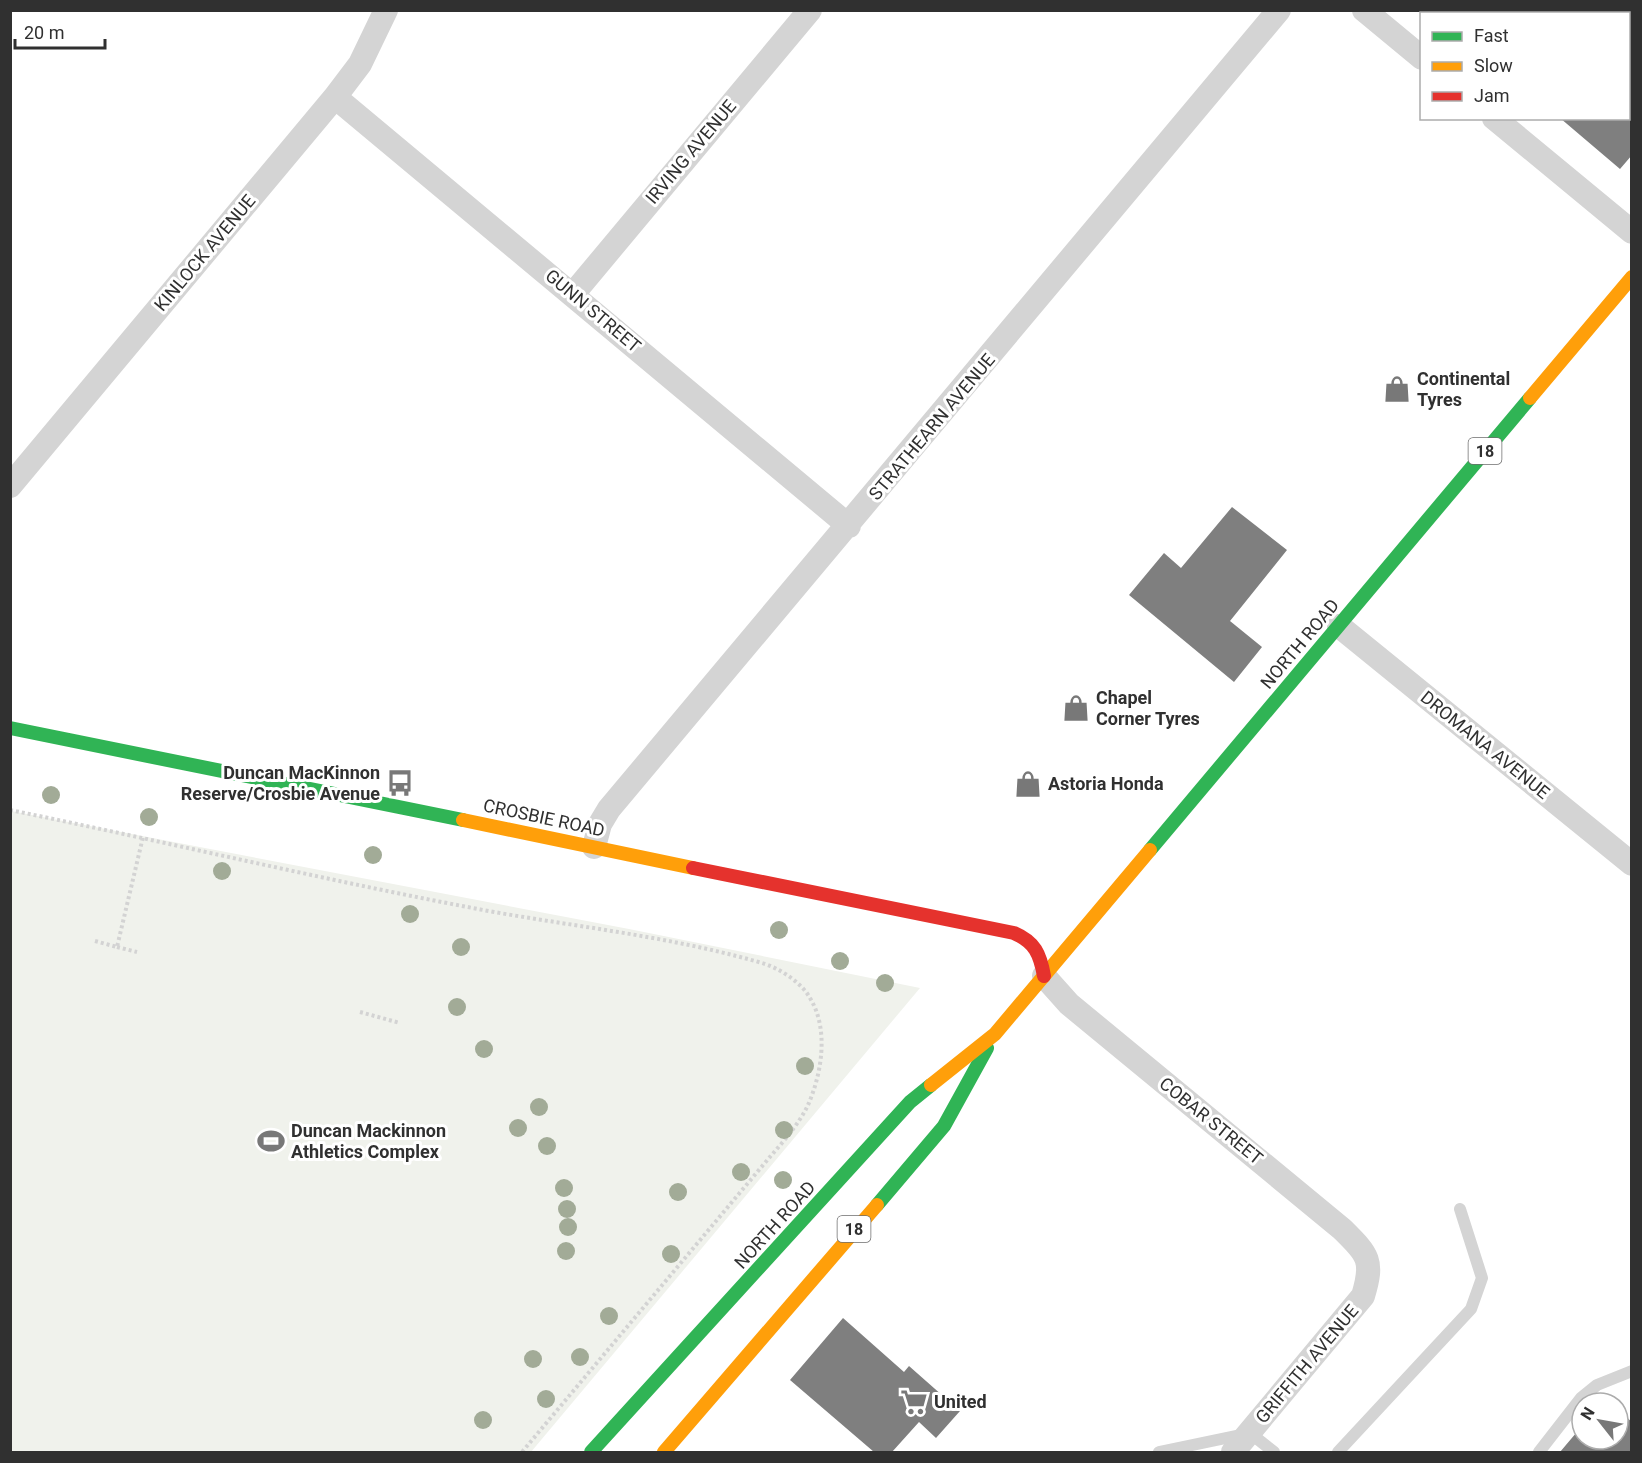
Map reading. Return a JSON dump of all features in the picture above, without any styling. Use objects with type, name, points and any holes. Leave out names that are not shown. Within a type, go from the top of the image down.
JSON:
[{"type":"main road","name":"NORTH ROAD","points":[[591,1452],[910,1102],[995,1034],[1632,277]]},
{"type":"main road","name":"CROSBIE ROAD","points":[[10,728],[1014,933],[1028,939],[1039,950],[1044,976]]},
{"type":"main road","name":"NORTH ROAD","points":[[664,1452],[944,1126],[995,1034]]},
{"type":"street","name":"KINLOCK AVENUE","points":[[10,486],[335,97],[360,64],[386,10]]},
{"type":"street","name":"IRVING AVENUE","points":[[573,294],[810,10]]},
{"type":"street","name":"STRATHEARN AVENUE","points":[[594,847],[600,824],[609,809],[849,526],[1279,10]]},
{"type":"street","points":[[1364,10],[1420,56]]},
{"type":"street","name":"GUNN STREET","points":[[335,97],[849,526]]},
{"type":"street","points":[[1496,120],[1632,232]]},
{"type":"street","name":"DROMANA AVENUE","points":[[1339,626],[1632,864]]},
{"type":"street","name":"COBAR STREET","points":[[1044,976],[1069,1004],[1342,1228],[1361,1248],[1371,1270]]},
{"type":"street","name":"GRIFFITH AVENUE","points":[[1233,1452],[1363,1296],[1371,1270]]},
{"type":"lane","points":[[1338,1452],[1471,1309],[1482,1278],[1460,1209]]},
{"type":"lane","points":[[1539,1452],[1581,1398],[1597,1384],[1632,1371]]},
{"type":"lane","points":[[1160,1452],[1250,1433],[1274,1452]]},
{"type":"path","points":[[10,810],[494,912],[651,935],[765,964],[794,980],[810,998],[820,1025],[822,1048],[817,1078],[807,1107],[775,1152],[522,1452]]},
{"type":"path","points":[[117,947],[143,837]]},
{"type":"path","points":[[95,941],[137,952]]},
{"type":"path","points":[[360,1012],[400,1023]]},
{"type":"shaded area","name":"Duncan Mackinnon Athletics Complex","points":[[11,811],[629,929],[920,988],[531,1452],[11,1452]]},
{"type":"building","points":[[1554,10],[1632,10],[1632,155],[1620,169],[1562,120],[1630,120],[1630,12],[1552,12]]},
{"type":"building","points":[[1232,507],[1287,550],[1230,621],[1262,647],[1234,682],[1129,595],[1164,553],[1181,568]]},
{"type":"building","points":[[843,1318],[904,1372],[909,1366],[960,1411],[936,1438],[919,1422],[892,1452],[874,1452],[790,1380]]},
{"type":"building","points":[[1630,1420],[1632,1422],[1632,1452],[1560,1452],[1570,1440],[1570,1451],[1630,1451]]},
{"type":"traffic: fast","points":[[1150,850],[1530,398]]},
{"type":"traffic: fast","points":[[10,728],[463,820]]},
{"type":"traffic: fast","points":[[877,1205],[944,1126],[987,1048]]},
{"type":"traffic: fast","points":[[591,1452],[910,1102],[931,1085]]},
{"type":"traffic: slow","points":[[1530,398],[1632,277]]},
{"type":"traffic: slow","points":[[463,820],[693,868]]},
{"type":"traffic: slow","points":[[931,1085],[995,1034],[1150,850]]},
{"type":"traffic: slow","points":[[664,1452],[877,1205]]},
{"type":"traffic: jam","points":[[693,868],[1014,933],[1032,945],[1041,961],[1044,976]]},
{"type":"place","name":"Continental Tyres","points":[[1397,389]]},
{"type":"place","name":"Chapel Corner Tyres","points":[[1076,708]]},
{"type":"place","name":"Duncan MacKinnon Reserve/Crosbie Avenue","points":[[400,783]]},
{"type":"place","name":"Astoria Honda","points":[[1028,784]]},
{"type":"place","name":"Duncan Mackinnon Athletics Complex","points":[[271,1141]]},
{"type":"place","name":"United","points":[[914,1402]]}]
